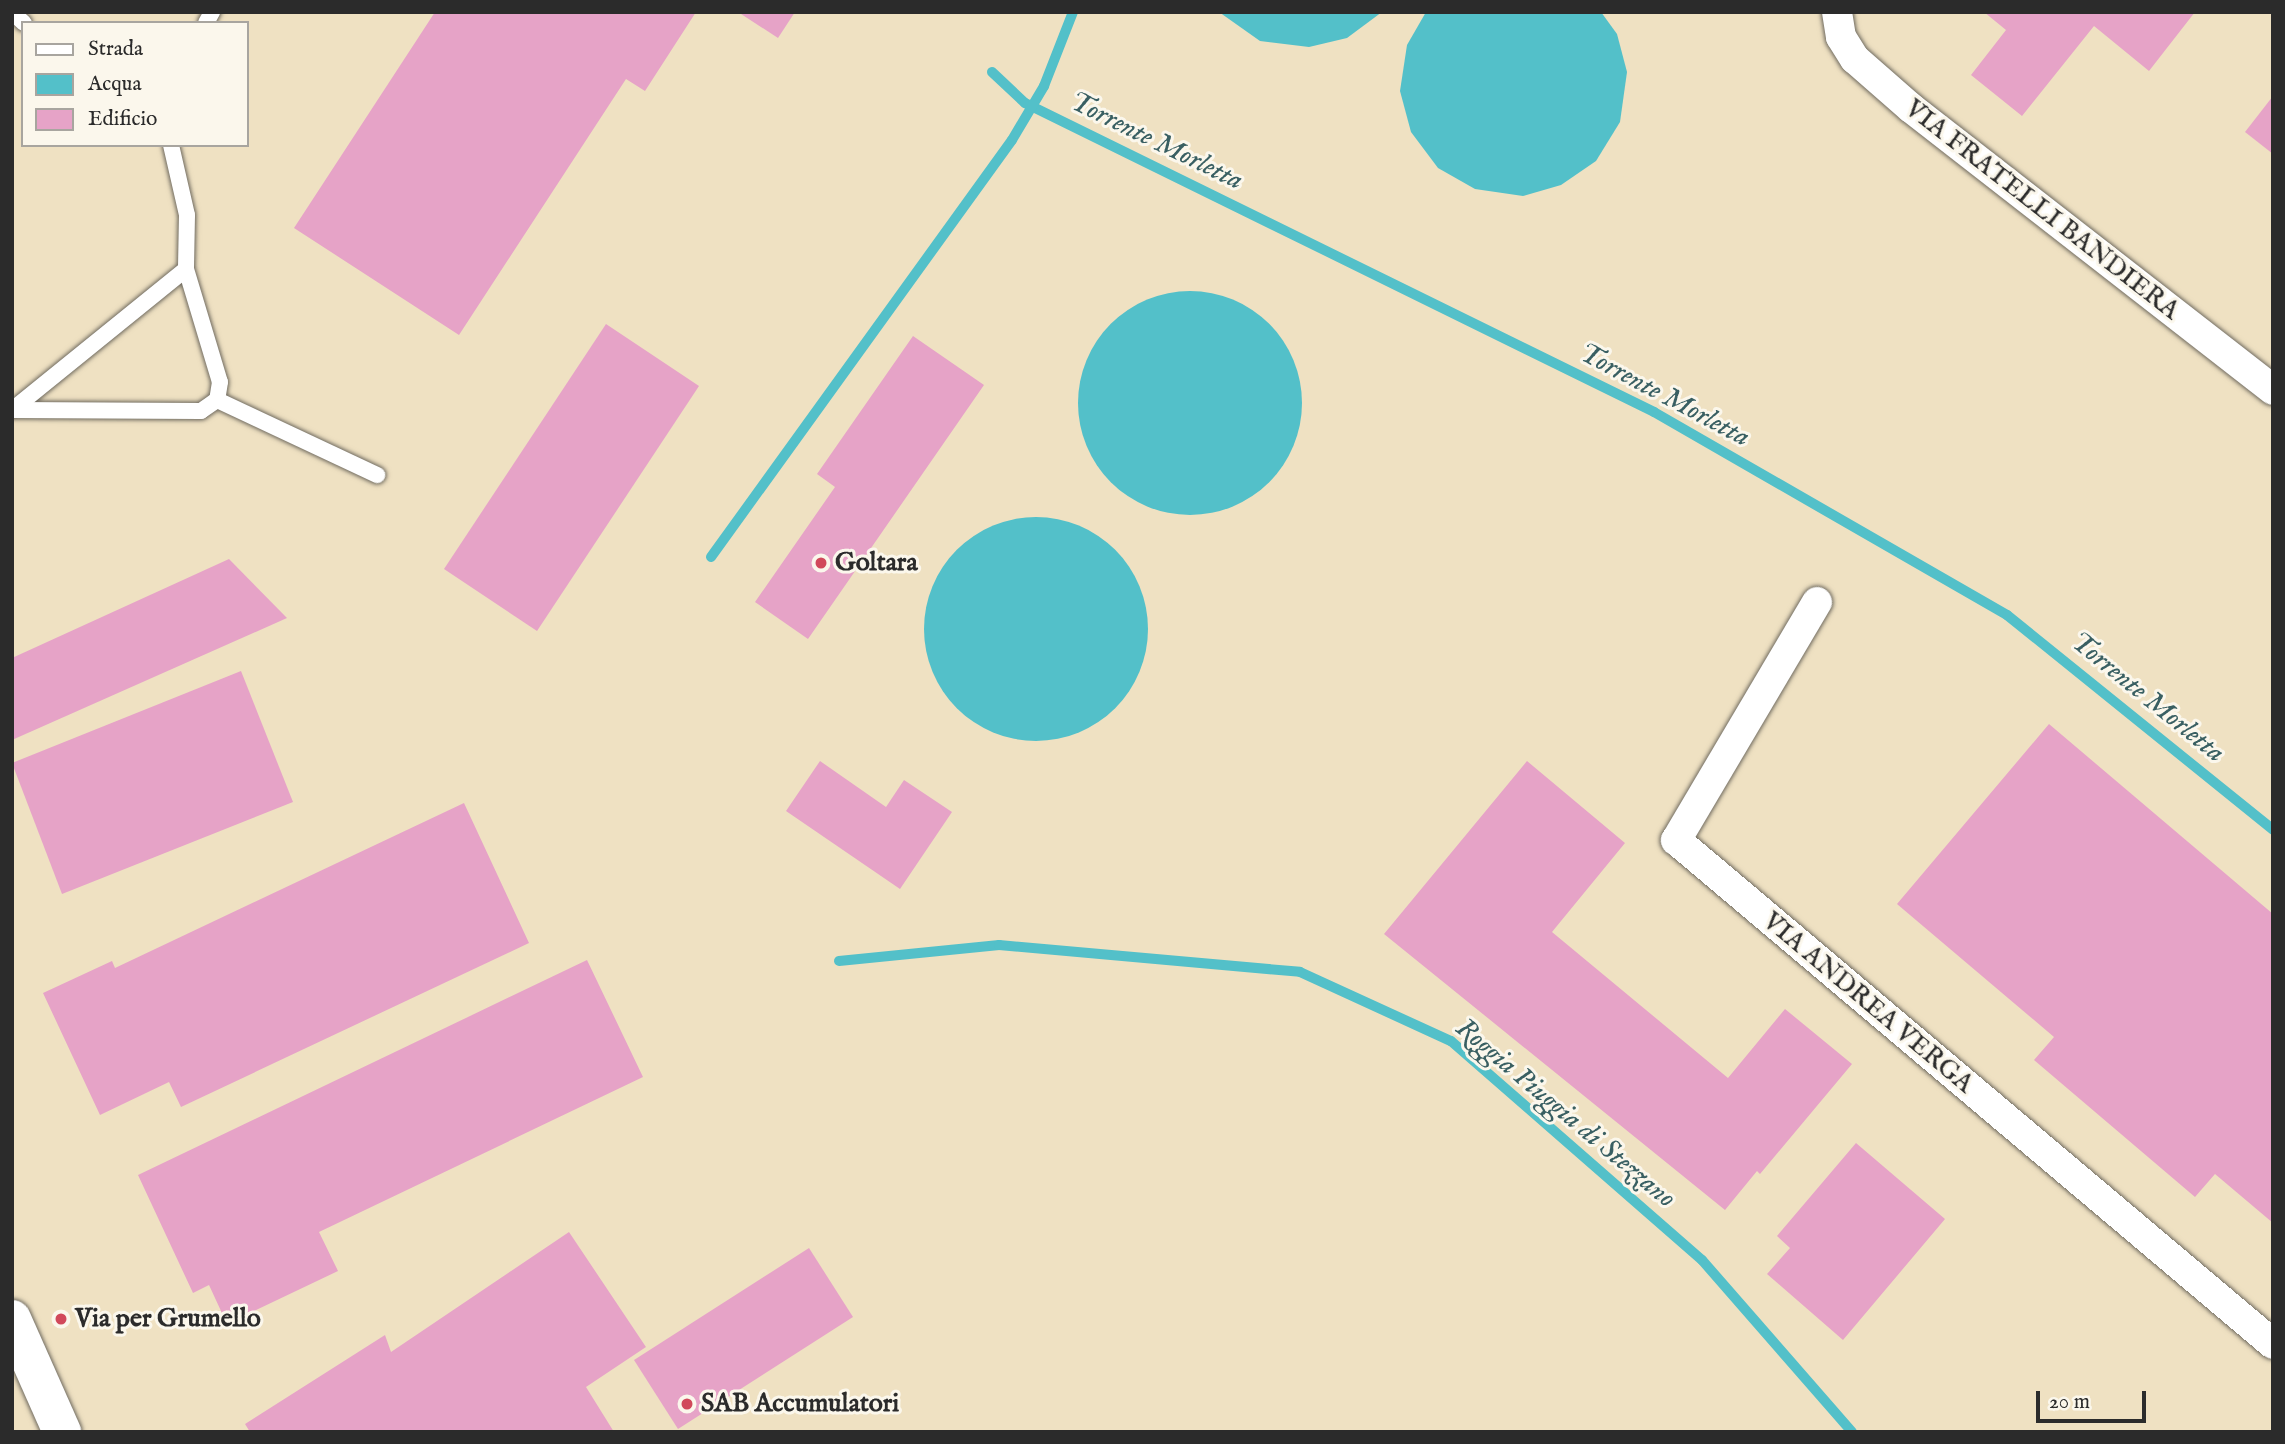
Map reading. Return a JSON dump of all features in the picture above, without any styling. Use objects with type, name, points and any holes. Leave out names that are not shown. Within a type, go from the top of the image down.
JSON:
[{"type":"main road","points":[[12,1320],[62,1432]]},
{"type":"street","name":"VIA FRATELLI BANDIERA","points":[[1837,12],[1841,37],[1855,59],[1893,93],[2273,390]]},
{"type":"street","name":"VIA ANDREA VERGA","points":[[1817,602],[1675,841],[2273,1344]]},
{"type":"lane","points":[[12,410],[201,411],[216,400],[220,382],[186,269],[187,215],[171,147]]},
{"type":"lane","points":[[12,410],[186,269]]},
{"type":"lane","points":[[216,400],[377,475]]},
{"type":"water","points":[[1219,12],[1382,12],[1347,38],[1309,47],[1260,41]]},
{"type":"water","points":[[1426,12],[1601,12],[1617,34],[1627,72],[1620,122],[1596,161],[1561,185],[1523,196],[1475,189],[1438,168],[1411,132],[1400,91],[1407,45]]},
{"type":"water","points":[[1201,291],[1223,295],[1243,304],[1261,316],[1277,332],[1298,370],[1302,403],[1298,436],[1294,446],[1277,474],[1261,490],[1223,511],[1179,515],[1157,511],[1137,502],[1119,490],[1103,474],[1082,436],[1078,392],[1082,370],[1091,350],[1103,332],[1119,316],[1157,295]]},
{"type":"water","points":[[1025,517],[1047,517],[1089,530],[1107,542],[1123,558],[1140,586],[1148,629],[1140,672],[1123,700],[1107,716],[1079,733],[1047,741],[1025,741],[983,728],[965,716],[949,700],[932,672],[924,640],[924,618],[937,576],[949,558],[965,542],[993,525]]},
{"type":"building","points":[[435,12],[696,12],[645,91],[626,79],[459,335],[294,228]]},
{"type":"building","points":[[738,12],[795,12],[778,38]]},
{"type":"building","points":[[1984,12],[2195,12],[2149,71],[2094,26],[2022,116],[1971,75],[2006,30]]},
{"type":"building","points":[[2273,96],[2273,154],[2245,132]]},
{"type":"building","points":[[606,324],[699,386],[537,631],[444,569]]},
{"type":"building","points":[[913,336],[984,385],[808,639],[755,602],[835,487],[817,474]]},
{"type":"building","points":[[229,559],[287,618],[12,740],[12,658]]},
{"type":"building","points":[[241,671],[293,802],[62,894],[12,763]]},
{"type":"building","points":[[2049,724],[2273,914],[2273,1223],[2215,1174],[2195,1197],[2034,1060],[2054,1037],[1897,904]]},
{"type":"building","points":[[820,761],[886,807],[904,780],[952,812],[900,889],[786,811]]},
{"type":"building","points":[[1527,761],[1625,843],[1552,932],[1728,1078],[1785,1009],[1852,1064],[1760,1174],[1757,1171],[1725,1210],[1384,934]]},
{"type":"building","points":[[464,803],[529,943],[181,1107],[169,1082],[100,1115],[43,993],[112,961],[115,968]]},
{"type":"building","points":[[587,960],[643,1077],[319,1232],[338,1271],[227,1324],[209,1285],[193,1293],[138,1175]]},
{"type":"building","points":[[1856,1143],[1945,1219],[1843,1340],[1767,1274],[1790,1248],[1777,1236]]},
{"type":"building","points":[[569,1232],[646,1347],[586,1387],[614,1432],[250,1432],[245,1424],[385,1335],[391,1352]]},
{"type":"building","points":[[809,1248],[853,1317],[678,1429],[634,1360]]},
{"type":"waterway","points":[[711,557],[1012,140],[1044,86],[1073,12]]},
{"type":"waterway","name":"Torrente Morletta","points":[[992,72],[1025,103],[1654,412],[2007,615],[2273,830]]},
{"type":"waterway","name":"Roggia Piuggia di Stezzano","points":[[839,961],[999,945],[1300,972],[1451,1041],[1702,1260],[1852,1432]]},
{"type":"place","name":"Goltara","points":[[821,563]]},
{"type":"place","name":"Via per Grumello","points":[[61,1319]]},
{"type":"place","name":"SAB Accumulatori","points":[[687,1404]]}]
